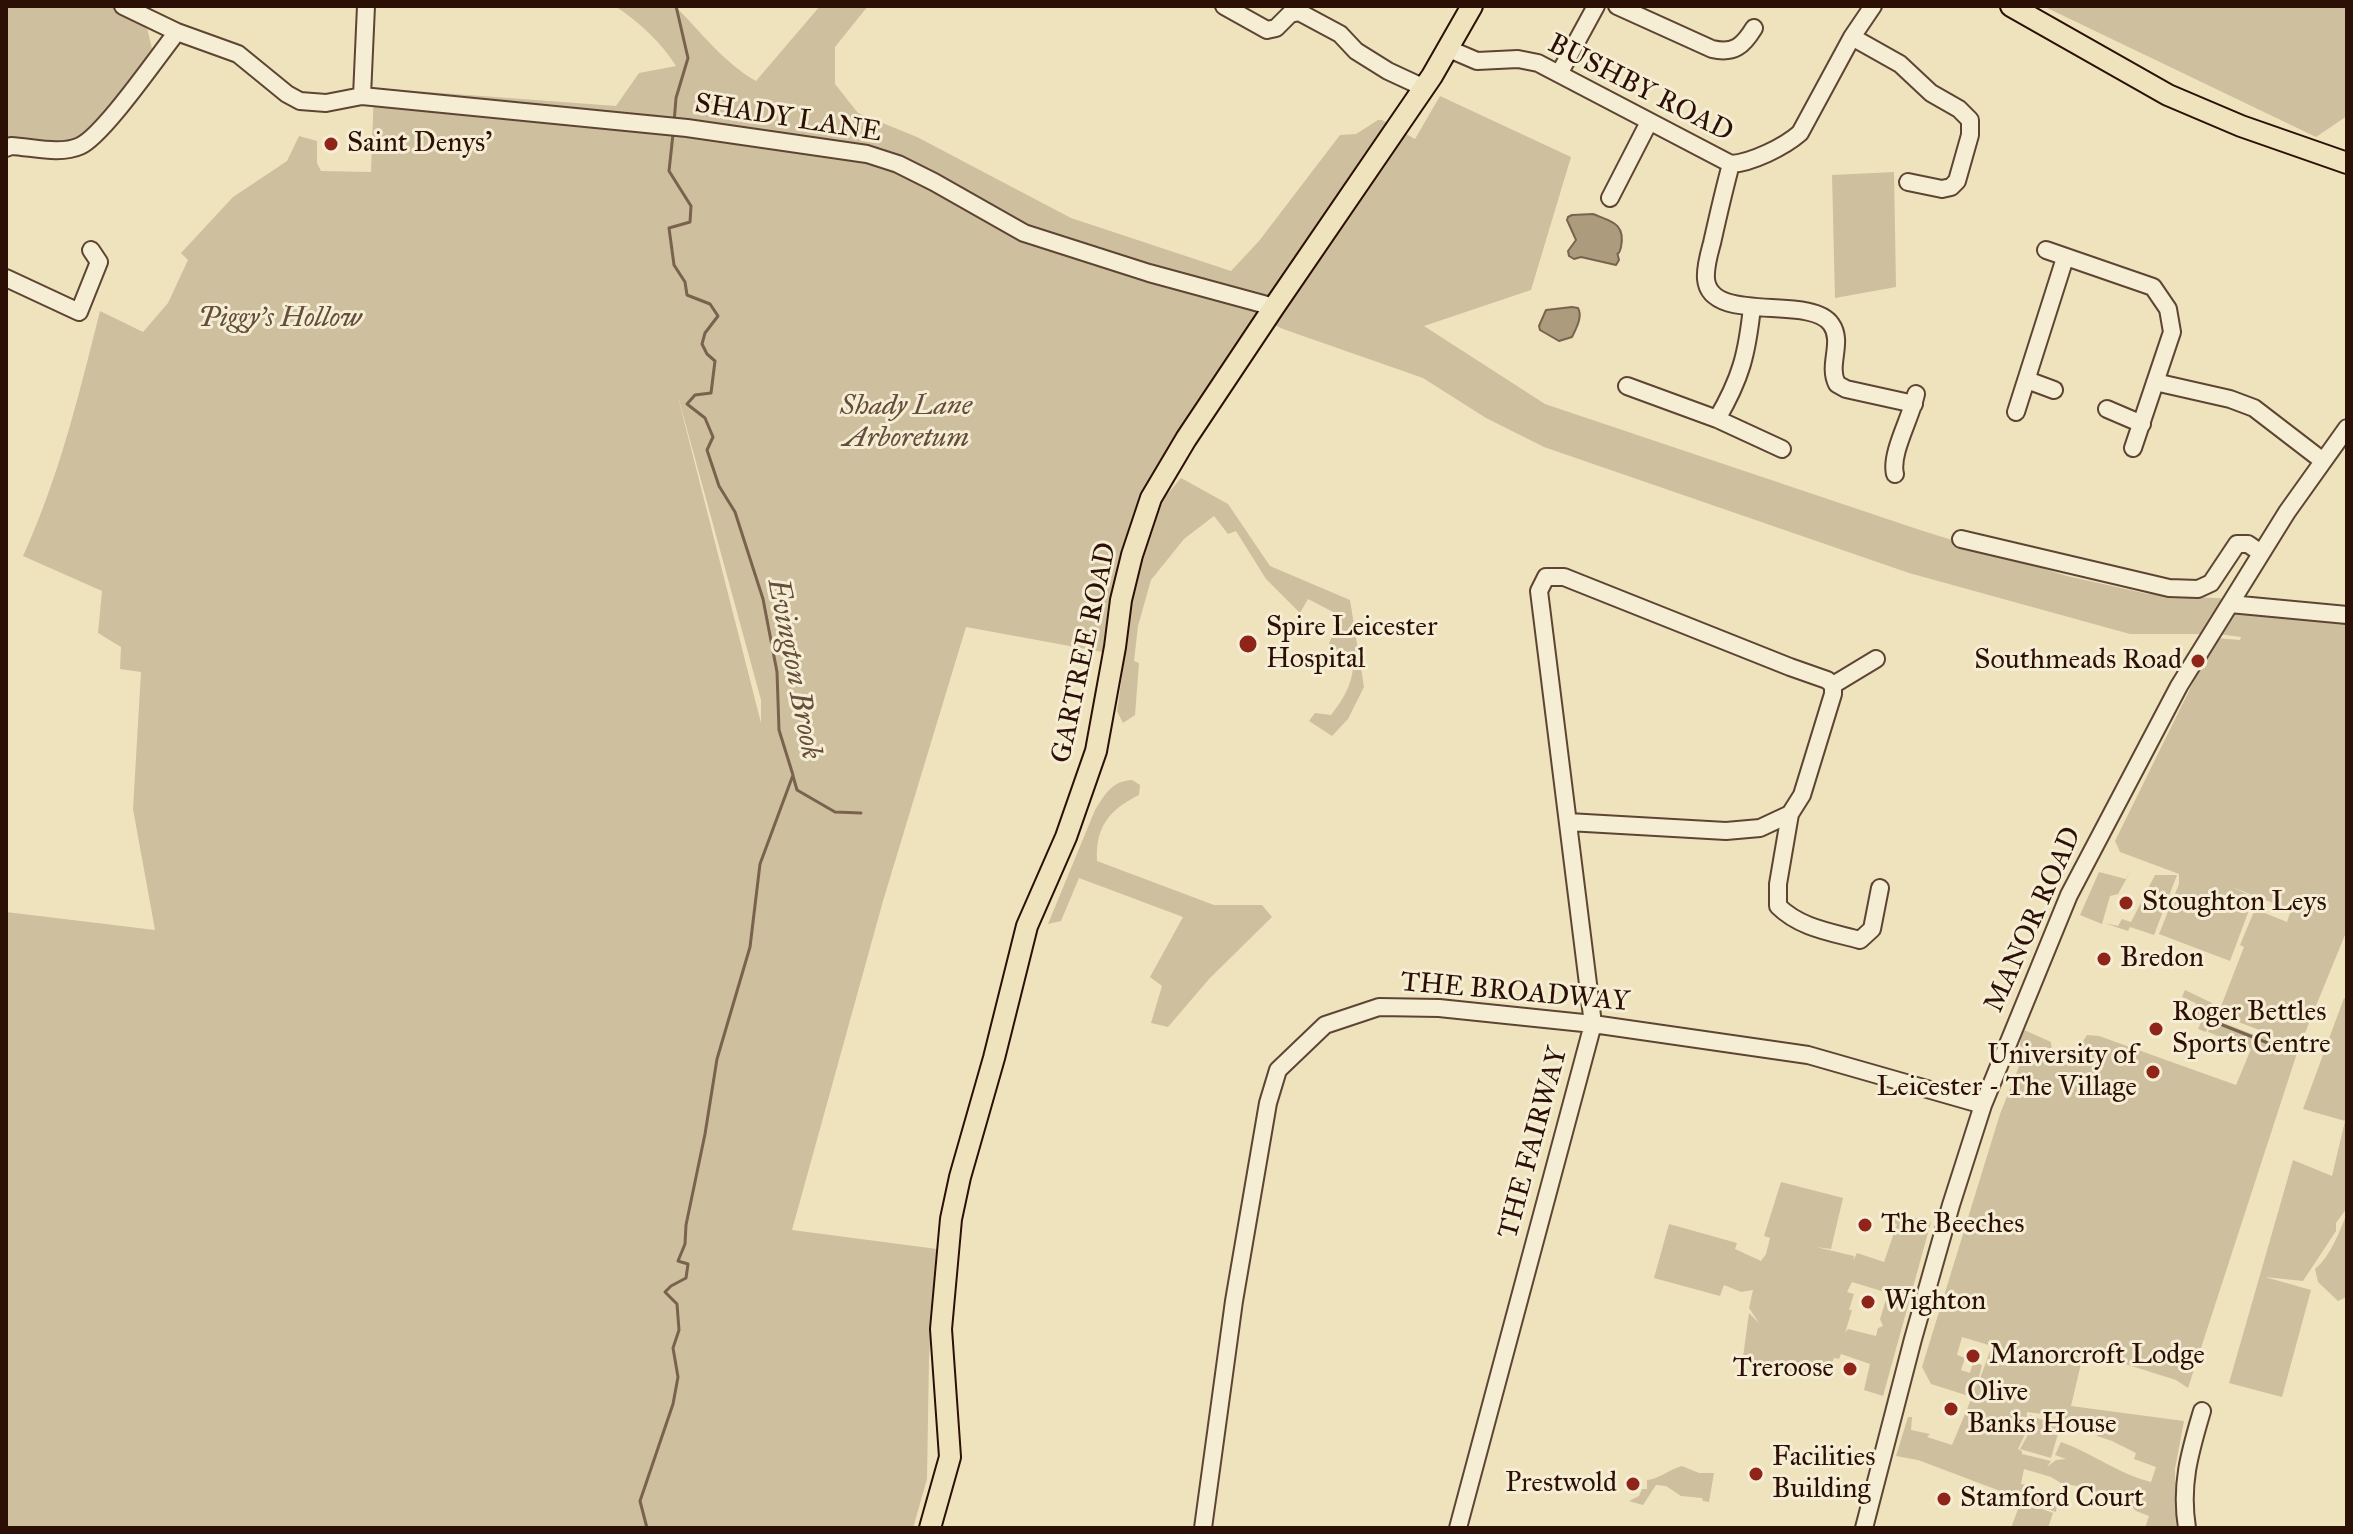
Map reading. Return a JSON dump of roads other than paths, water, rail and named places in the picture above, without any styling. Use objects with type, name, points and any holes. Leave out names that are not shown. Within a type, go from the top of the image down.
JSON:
[{"type":"main road","name":"GARTREE ROAD","points":[[930,1528],[950,1457],[941,1329],[951,1219],[960,1177],[1027,926],[1066,837],[1096,751],[1121,600],[1151,498],[1186,439],[1425,86],[1472,6]]},
{"type":"main road","points":[[2011,6],[2168,95],[2241,126],[2347,163]]},
{"type":"street","name":"SHADY LANE","points":[[123,6],[177,32],[238,54],[300,101],[326,103],[362,96],[687,128],[867,154],[922,176],[1024,233],[1149,273],[1274,307]]},
{"type":"street","points":[[362,96],[366,6]]},
{"type":"street","points":[[1224,6],[1267,30],[1276,28],[1290,14],[1299,12],[1340,34],[1356,51],[1388,71],[1425,86]]},
{"type":"street","points":[[1559,74],[1596,6]]},
{"type":"street","points":[[1617,6],[1721,51],[1737,48],[1754,28]]},
{"type":"street","name":"BUSHBY ROAD","points":[[1449,49],[1477,61],[1529,60],[1731,164],[1741,164],[1790,141],[1800,133],[1852,37],[1873,6]]},
{"type":"street","points":[[6,148],[62,150],[81,146],[105,124],[177,32]]},
{"type":"street","points":[[1852,37],[1900,64],[1931,93],[1959,109],[1970,120],[1970,135],[1954,185],[1942,189],[1908,182]]},
{"type":"street","points":[[1607,196],[1649,122]]},
{"type":"street","points":[[1731,164],[1707,264],[1707,284],[1718,297],[1752,307],[1809,312],[1825,317],[1836,334],[1834,375],[1837,384],[1846,389],[1916,398],[1893,464],[1895,474]]},
{"type":"street","points":[[2046,250],[2153,287],[2168,309],[2172,332],[2133,448]]},
{"type":"street","points":[[6,278],[79,312],[100,258]]},
{"type":"street","points":[[2016,412],[2065,258]]},
{"type":"street","points":[[1717,419],[1742,370],[1748,348],[1752,307]]},
{"type":"street","points":[[2027,380],[2054,390]]},
{"type":"street","points":[[2155,382],[2230,399],[2254,408],[2323,461]]},
{"type":"street","points":[[1627,386],[1717,419],[1782,449]]},
{"type":"street","points":[[2107,409],[2142,424]]},
{"type":"street","name":"MANOR ROAD","points":[[1864,1528],[1913,1339],[1983,1105],[2069,895],[2179,686],[2261,553],[2347,428]]},
{"type":"street","points":[[1961,539],[2169,588],[2198,589],[2211,583],[2237,544],[2248,544],[2261,553]]},
{"type":"street","name":"THE FAIRWAY","points":[[1458,1528],[1593,1024],[1539,591],[1546,577],[1564,577],[1827,680],[1833,685]]},
{"type":"street","points":[[2230,604],[2347,615]]},
{"type":"street","points":[[1876,659],[1833,685],[1833,694],[1802,795],[1790,814],[1778,884],[1778,906],[1790,918],[1814,928],[1860,940],[1872,929],[1880,888]]},
{"type":"street","points":[[1568,822],[1726,831],[1760,828],[1790,814]]},
{"type":"street","name":"THE BROADWAY","points":[[1203,1528],[1239,1271],[1268,1103],[1278,1070],[1325,1025],[1379,1007],[1439,1008],[1593,1024],[1808,1055],[1983,1105]]},
{"type":"street","points":[[2187,1528],[2185,1473],[2202,1411]]},
{"type":"waterway","name":"Evington Brook","points":[[674,123],[676,98],[688,58],[676,6]]},
{"type":"waterway","name":"Evington Brook","points":[[647,1528],[640,1501],[673,1404],[678,1377],[673,1348],[679,1330],[677,1304],[665,1292],[686,1278],[688,1264],[678,1261],[685,1244],[717,1059],[750,947],[760,864],[793,775],[779,730],[777,672],[763,599],[735,512],[719,486],[707,450],[713,437],[705,418],[687,404],[695,395],[711,393],[715,361],[702,344],[705,333],[718,316],[710,304],[687,295],[685,282],[674,265],[669,228],[690,222],[691,206],[669,171],[673,134]]},
{"type":"waterway","points":[[793,776],[797,790],[835,812],[861,813]]},
{"type":"waterway","points":[[2215,1022],[2283,1049]]},
{"type":"place","name":"Saint Denys'","points":[[331,144]]},
{"type":"place","name":"Spire Leicester Hospital","points":[[1248,644]]},
{"type":"place","name":"Southmeads Road","points":[[2198,661]]},
{"type":"place","name":"Stoughton Leys","points":[[2126,903]]},
{"type":"place","name":"Bredon","points":[[2104,959]]},
{"type":"place","name":"Roger Bettles Sports Centre","points":[[2156,1029]]},
{"type":"place","name":"University of Leicester - The Village","points":[[2153,1072]]},
{"type":"place","name":"The Beeches","points":[[1865,1225]]},
{"type":"place","name":"Wighton","points":[[1868,1302]]},
{"type":"place","name":"Manorcroft Lodge","points":[[1973,1356]]},
{"type":"place","name":"Treroose","points":[[1850,1369]]},
{"type":"place","name":"Olive Banks House","points":[[1951,1409]]},
{"type":"place","name":"Facilities Building","points":[[1756,1474]]},
{"type":"place","name":"Prestwold","points":[[1633,1484]]},
{"type":"place","name":"Stamford Court","points":[[1944,1499]]},
{"type":"park label","name":"Piggy's Hollow","points":[[280,319]]},
{"type":"park label","name":"Shady Lane Arboretum","points":[[906,423]]}]
